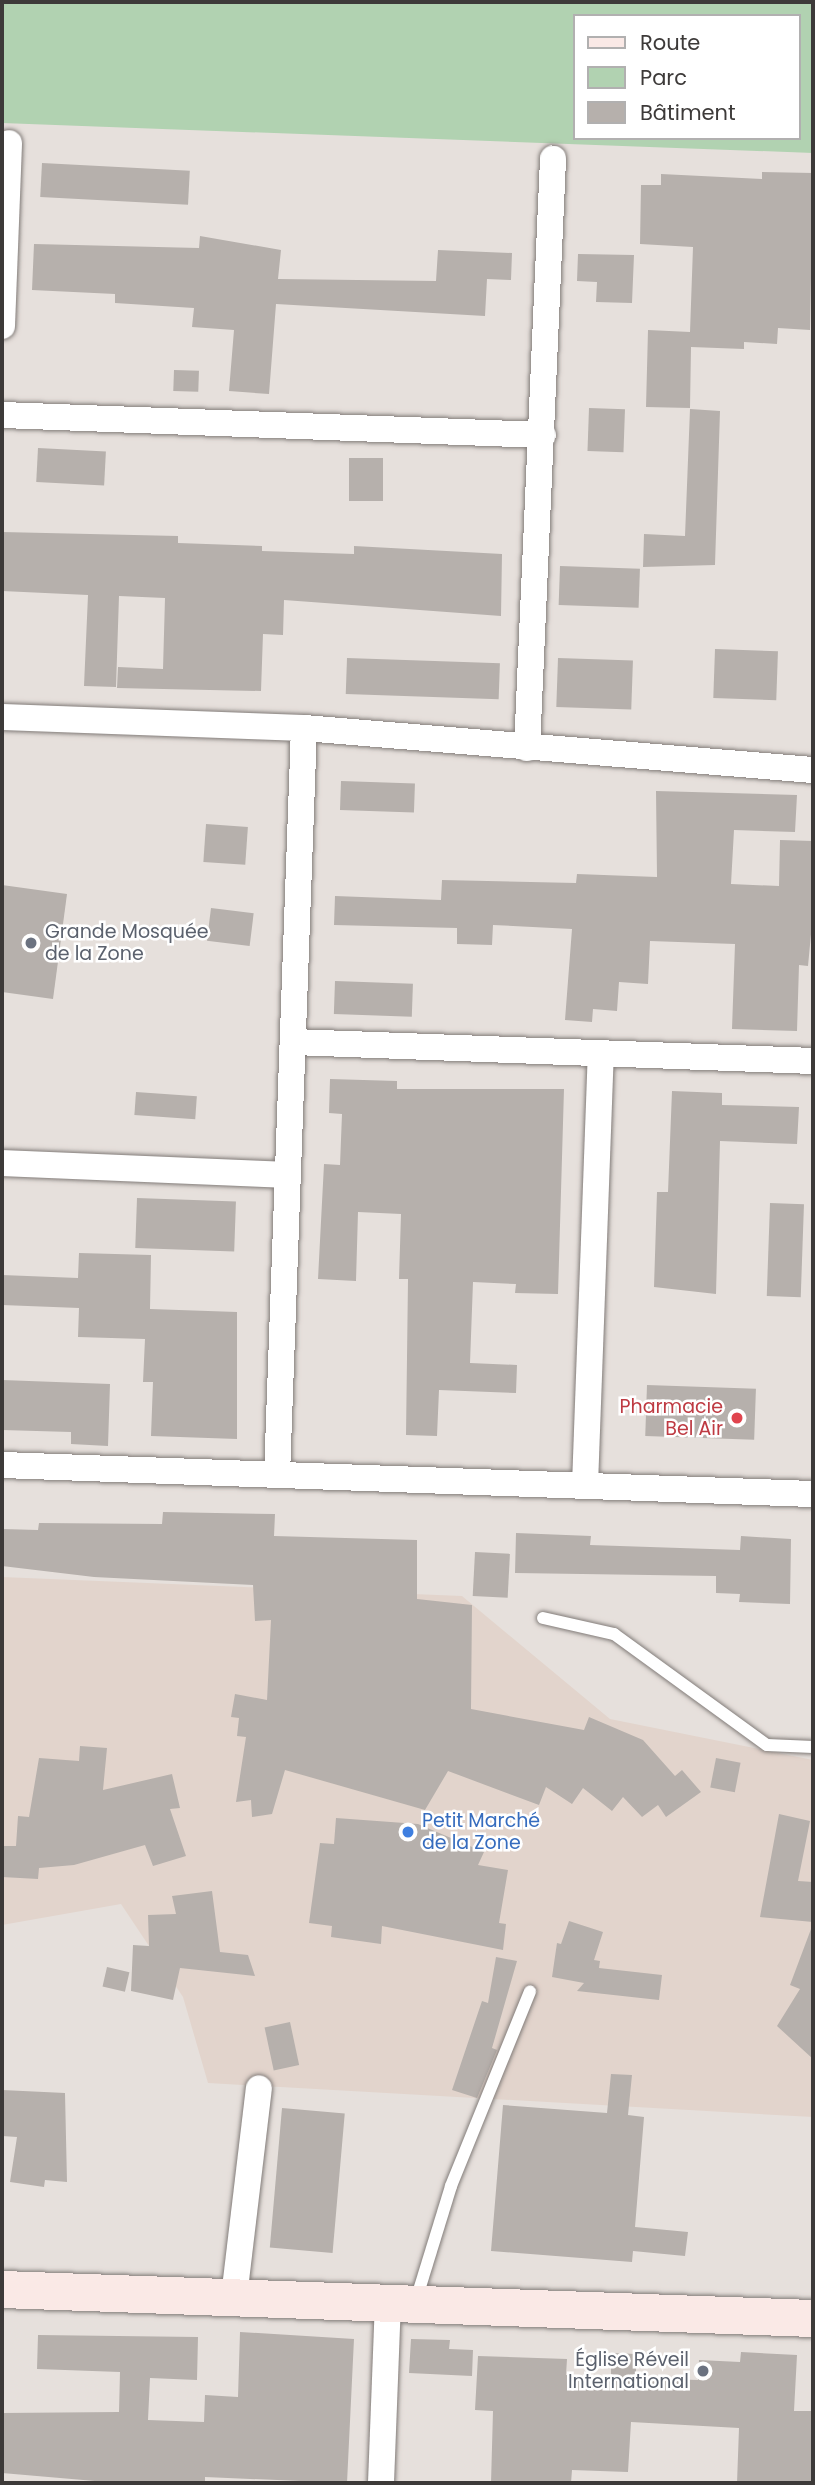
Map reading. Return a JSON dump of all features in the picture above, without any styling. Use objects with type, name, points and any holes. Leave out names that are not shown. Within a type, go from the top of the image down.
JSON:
[{"type":"street","points":[[2,326],[9,143]]},
{"type":"street","points":[[527,748],[543,435],[553,159]]},
{"type":"street","points":[[2,415],[543,435]]},
{"type":"street","points":[[2,717],[304,728],[813,770]]},
{"type":"street","points":[[277,1475],[304,728]]},
{"type":"street","points":[[293,1042],[813,1061]]},
{"type":"street","points":[[585,1485],[600,1054]]},
{"type":"street","points":[[2,1163],[288,1175]]},
{"type":"street","points":[[2,1465],[813,1493]]},
{"type":"street","points":[[234,2297],[259,2088]]},
{"type":"street","points":[[2,2289],[813,2318]]},
{"type":"street","points":[[381,2483],[401,2303]]},
{"type":"lane","points":[[543,1618],[614,1634],[767,1745],[813,1746]]},
{"type":"lane","points":[[401,2303],[530,1991]]},
{"type":"shaded area","name":"Petit Marché de la Zone","points":[[2,1577],[462,1596],[610,1719],[813,1760],[813,2117],[208,2083],[183,1997],[121,1904],[2,1925]]},
{"type":"green space","points":[[2,2],[813,2],[813,153],[2,123]]},
{"type":"building","points":[[42,163],[190,171],[188,205],[40,197]]},
{"type":"building","points":[[762,172],[813,173],[810,330],[778,328],[777,344],[744,342],[744,349],[691,347],[690,408],[646,407],[648,330],[690,332],[693,247],[640,244],[641,185],[661,185],[661,174],[762,179]]},
{"type":"building","points":[[200,236],[281,250],[278,279],[436,281],[438,250],[512,253],[511,280],[487,279],[485,316],[276,304],[269,394],[229,391],[234,330],[192,327],[194,308],[115,303],[115,294],[32,290],[34,244],[199,248]]},
{"type":"building","points":[[578,254],[634,255],[632,303],[596,302],[597,282],[577,281]]},
{"type":"building","points":[[174,370],[199,371],[198,392],[173,391]]},
{"type":"building","points":[[589,408],[625,409],[623,452],[587,451]]},
{"type":"building","points":[[690,409],[720,411],[715,565],[643,567],[644,534],[685,536]]},
{"type":"building","points":[[38,448],[106,452],[104,486],[36,482]]},
{"type":"building","points":[[349,458],[383,458],[383,501],[349,501]]},
{"type":"building","points":[[2,532],[178,536],[178,543],[262,546],[262,551],[354,554],[354,546],[502,554],[501,616],[284,600],[283,635],[263,634],[261,691],[117,688],[118,667],[163,669],[165,598],[119,596],[116,687],[84,686],[88,595],[2,591]]},
{"type":"building","points":[[560,566],[640,569],[639,608],[559,605]]},
{"type":"building","points":[[715,649],[778,651],[776,700],[713,698]]},
{"type":"building","points":[[347,658],[500,663],[499,699],[346,694]]},
{"type":"building","points":[[558,658],[633,661],[631,710],[556,707]]},
{"type":"building","points":[[341,781],[415,784],[414,813],[340,810]]},
{"type":"building","points":[[656,791],[797,795],[795,832],[734,830],[731,884],[779,886],[780,840],[813,841],[813,913],[808,966],[799,965],[797,1031],[732,1029],[735,944],[650,941],[648,984],[619,982],[617,1011],[593,1009],[592,1022],[565,1020],[572,929],[493,925],[492,945],[457,944],[457,928],[334,925],[335,896],[441,900],[442,880],[576,883],[577,874],[657,877]]},
{"type":"building","points":[[206,824],[248,827],[245,865],[203,862]]},
{"type":"building","name":"Grande Mosquée de la Zone","points":[[2,885],[67,894],[53,999],[2,992]]},
{"type":"building","points":[[211,908],[254,913],[250,946],[207,941]]},
{"type":"building","points":[[335,981],[413,984],[412,1017],[334,1014]]},
{"type":"building","points":[[330,1079],[397,1081],[397,1089],[564,1089],[558,1294],[515,1293],[516,1284],[473,1282],[470,1363],[517,1365],[516,1393],[439,1390],[437,1436],[406,1435],[408,1279],[399,1279],[401,1214],[358,1212],[356,1281],[318,1279],[324,1164],[340,1165],[342,1114],[329,1113]]},
{"type":"building","points":[[672,1091],[722,1093],[722,1105],[799,1107],[797,1144],[720,1141],[716,1294],[654,1287],[657,1192],[668,1192]]},
{"type":"building","points":[[136,1092],[197,1096],[195,1119],[134,1115]]},
{"type":"building","points":[[137,1198],[236,1201],[234,1251],[135,1248]]},
{"type":"building","points":[[770,1203],[804,1204],[801,1297],[767,1296]]},
{"type":"building","points":[[79,1253],[151,1255],[150,1309],[237,1312],[237,1439],[151,1436],[153,1382],[143,1382],[145,1339],[78,1337],[79,1308],[2,1305],[2,1275],[78,1278]]},
{"type":"building","points":[[2,1380],[110,1384],[108,1446],[71,1444],[71,1432],[2,1430]]},
{"type":"building","points":[[647,1385],[756,1389],[754,1440],[645,1436]]},
{"type":"building","points":[[163,1512],[275,1514],[274,1536],[417,1540],[417,1599],[472,1605],[471,1709],[584,1730],[589,1717],[643,1740],[675,1776],[682,1770],[701,1792],[666,1817],[658,1805],[642,1817],[623,1797],[612,1811],[583,1788],[572,1804],[546,1787],[539,1805],[448,1771],[425,1810],[285,1770],[272,1814],[252,1817],[251,1800],[236,1802],[246,1737],[237,1736],[239,1718],[231,1717],[235,1694],[267,1700],[271,1620],[255,1621],[253,1585],[94,1577],[2,1566],[2,1529],[38,1530],[39,1523],[162,1524]]},
{"type":"building","points":[[516,1533],[591,1536],[590,1545],[740,1550],[741,1536],[791,1539],[790,1604],[739,1602],[740,1594],[716,1593],[716,1576],[515,1573]]},
{"type":"building","points":[[475,1552],[510,1554],[508,1598],[473,1596]]},
{"type":"building","points":[[80,1746],[107,1748],[103,1790],[172,1774],[180,1808],[170,1809],[186,1856],[153,1866],[145,1845],[74,1865],[39,1868],[38,1879],[2,1877],[2,1846],[16,1846],[18,1816],[29,1817],[39,1758],[79,1761]]},
{"type":"building","points":[[716,1758],[741,1763],[735,1792],[710,1787]]},
{"type":"building","points":[[779,1814],[810,1821],[798,1881],[813,1882],[813,1922],[760,1917]]},
{"type":"building","points":[[336,1818],[418,1824],[484,1852],[478,1865],[508,1870],[499,1923],[506,1924],[503,1950],[382,1926],[381,1944],[331,1937],[332,1926],[309,1923],[320,1843],[334,1844]]},
{"type":"building","points":[[212,1891],[220,1952],[248,1955],[255,1976],[180,1968],[173,2000],[131,1991],[133,1945],[149,1946],[148,1915],[176,1914],[172,1896]]},
{"type":"building","points":[[569,1921],[603,1932],[594,1960],[600,1961],[599,1968],[662,1975],[659,2000],[577,1991],[584,1983],[552,1977],[557,1943],[561,1944]]},
{"type":"building","points":[[811,1929],[813,2059],[777,2026],[800,1989],[790,1985]]},
{"type":"building","points":[[496,1957],[517,1961],[492,2048],[497,2050],[477,2098],[452,2090],[482,2001],[488,2003]]},
{"type":"building","points":[[107,1967],[129,1972],[125,1992],[103,1986]]},
{"type":"building","points":[[290,2022],[299,2065],[274,2070],[265,2027]]},
{"type":"building","points":[[611,2074],[632,2075],[628,2115],[644,2117],[635,2227],[688,2232],[685,2256],[633,2251],[632,2262],[491,2251],[503,2105],[607,2113]]},
{"type":"building","points":[[2,2090],[65,2093],[67,2182],[45,2180],[44,2187],[10,2182],[17,2137],[2,2136]]},
{"type":"building","points":[[282,2108],[345,2113],[333,2253],[270,2247]]},
{"type":"building","points":[[240,2332],[354,2339],[347,2483],[205,2477],[205,2483],[118,2483],[2,2473],[2,2413],[119,2412],[120,2372],[37,2369],[38,2335],[198,2337],[197,2380],[150,2378],[148,2420],[204,2422],[205,2395],[238,2397]]},
{"type":"building","points":[[411,2339],[450,2340],[449,2349],[473,2350],[472,2376],[409,2373]]},
{"type":"building","points":[[741,2352],[797,2355],[794,2411],[813,2411],[813,2483],[737,2483],[739,2428],[631,2422],[628,2472],[572,2470],[571,2483],[491,2483],[493,2411],[475,2410],[478,2356],[567,2359],[566,2375],[611,2377],[611,2353],[636,2354],[636,2378],[698,2380],[699,2360],[740,2362]]},
{"type":"place","name":"Grande Mosquée de la Zone","points":[[31,943]]},
{"type":"place","name":"Pharmacie Bel Air","points":[[737,1418]]},
{"type":"place","name":"Petit Marché de la Zone","points":[[408,1832]]},
{"type":"place","name":"Église Réveil International","points":[[703,2371]]}]
